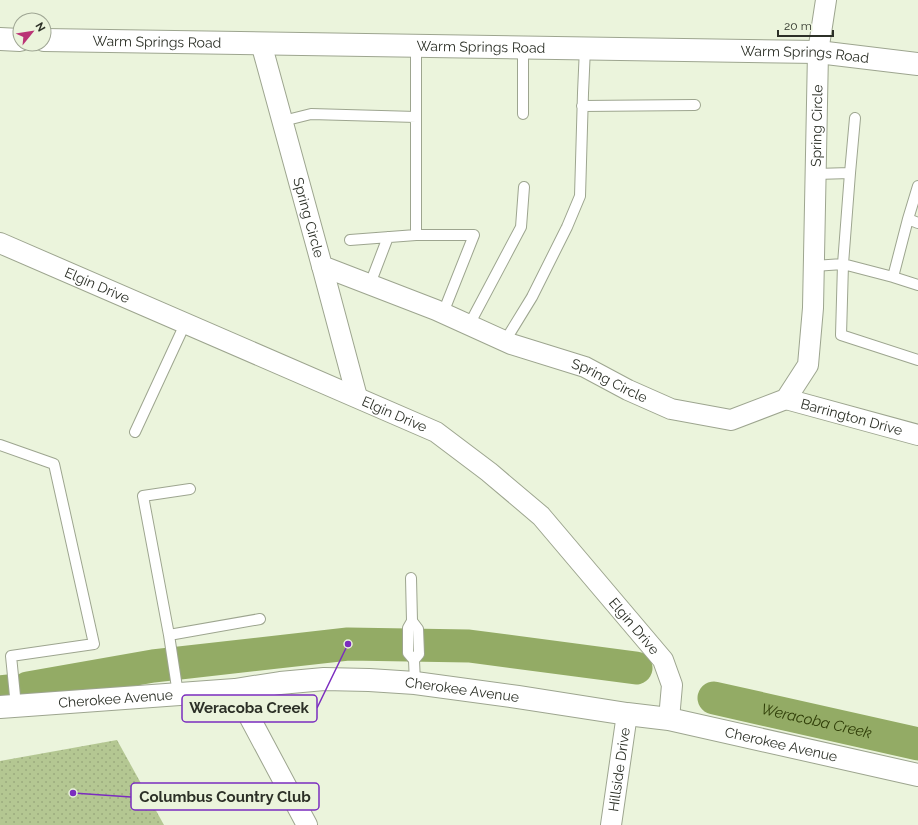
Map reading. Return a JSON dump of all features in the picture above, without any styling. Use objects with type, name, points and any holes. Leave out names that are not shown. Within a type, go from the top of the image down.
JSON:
[{"type":"street","name":"Spring Circle","points":[[261,43],[322,266],[443,313],[505,342],[586,367],[628,390],[670,409],[731,420],[786,399],[808,365],[813,308],[818,52],[826,0]]},
{"type":"street","points":[[0,39],[12,40]]},
{"type":"street","name":"Warm Springs Road","points":[[52,40],[818,52],[918,64]]},
{"type":"street","name":"Elgin Drive","points":[[0,243],[436,432],[489,472],[541,516],[663,660],[672,685],[669,719]]},
{"type":"street","points":[[322,266],[357,397]]},
{"type":"street","name":"Barrington Drive","points":[[786,399],[918,434]]},
{"type":"street","name":"Cherokee Avenue","points":[[8,707],[177,684],[235,690],[280,683],[324,679],[414,683],[669,719],[918,775]]},
{"type":"street","points":[[235,690],[307,825]]},
{"type":"street","name":"Hillside Drive","points":[[611,825],[627,714]]},
{"type":"lane","points":[[416,45],[416,235]]},
{"type":"lane","points":[[523,47],[523,114]]},
{"type":"lane","points":[[505,342],[532,296],[567,227],[580,196],[585,48]]},
{"type":"lane","points":[[582,106],[695,105]]},
{"type":"lane","points":[[282,121],[311,114],[416,117]]},
{"type":"lane","points":[[855,118],[843,264],[841,335],[918,360]]},
{"type":"lane","points":[[816,174],[850,173]]},
{"type":"lane","points":[[893,277],[913,221],[918,186]]},
{"type":"lane","points":[[469,325],[520,227],[524,187]]},
{"type":"lane","points":[[350,240],[416,235],[474,235],[443,313]]},
{"type":"lane","points":[[370,284],[388,237]]},
{"type":"lane","points":[[814,266],[843,264],[918,285]]},
{"type":"lane","points":[[135,432],[185,324]]},
{"type":"lane","points":[[0,445],[54,464],[94,644],[11,656],[8,707]]},
{"type":"lane","points":[[177,684],[143,496],[190,489]]},
{"type":"lane","points":[[411,578],[412,621],[418,629],[419,654],[414,660],[414,683]]},
{"type":"lane","points":[[169,635],[260,620]]},
{"type":"green space","points":[[117,740],[164,825],[0,825],[0,761]]},
{"type":"waterway","name":"Weracoba Creek","points":[[28,688],[153,666],[348,644],[469,646],[636,668]]},
{"type":"waterway","name":"Weracoba Creek","points":[[0,692],[7,691]]},
{"type":"waterway","name":"Weracoba Creek","points":[[714,698],[918,744]]},
{"type":"place","name":"Weracoba Creek","points":[[348,644]]},
{"type":"place","name":"Columbus Country Club","points":[[73,793]]}]
